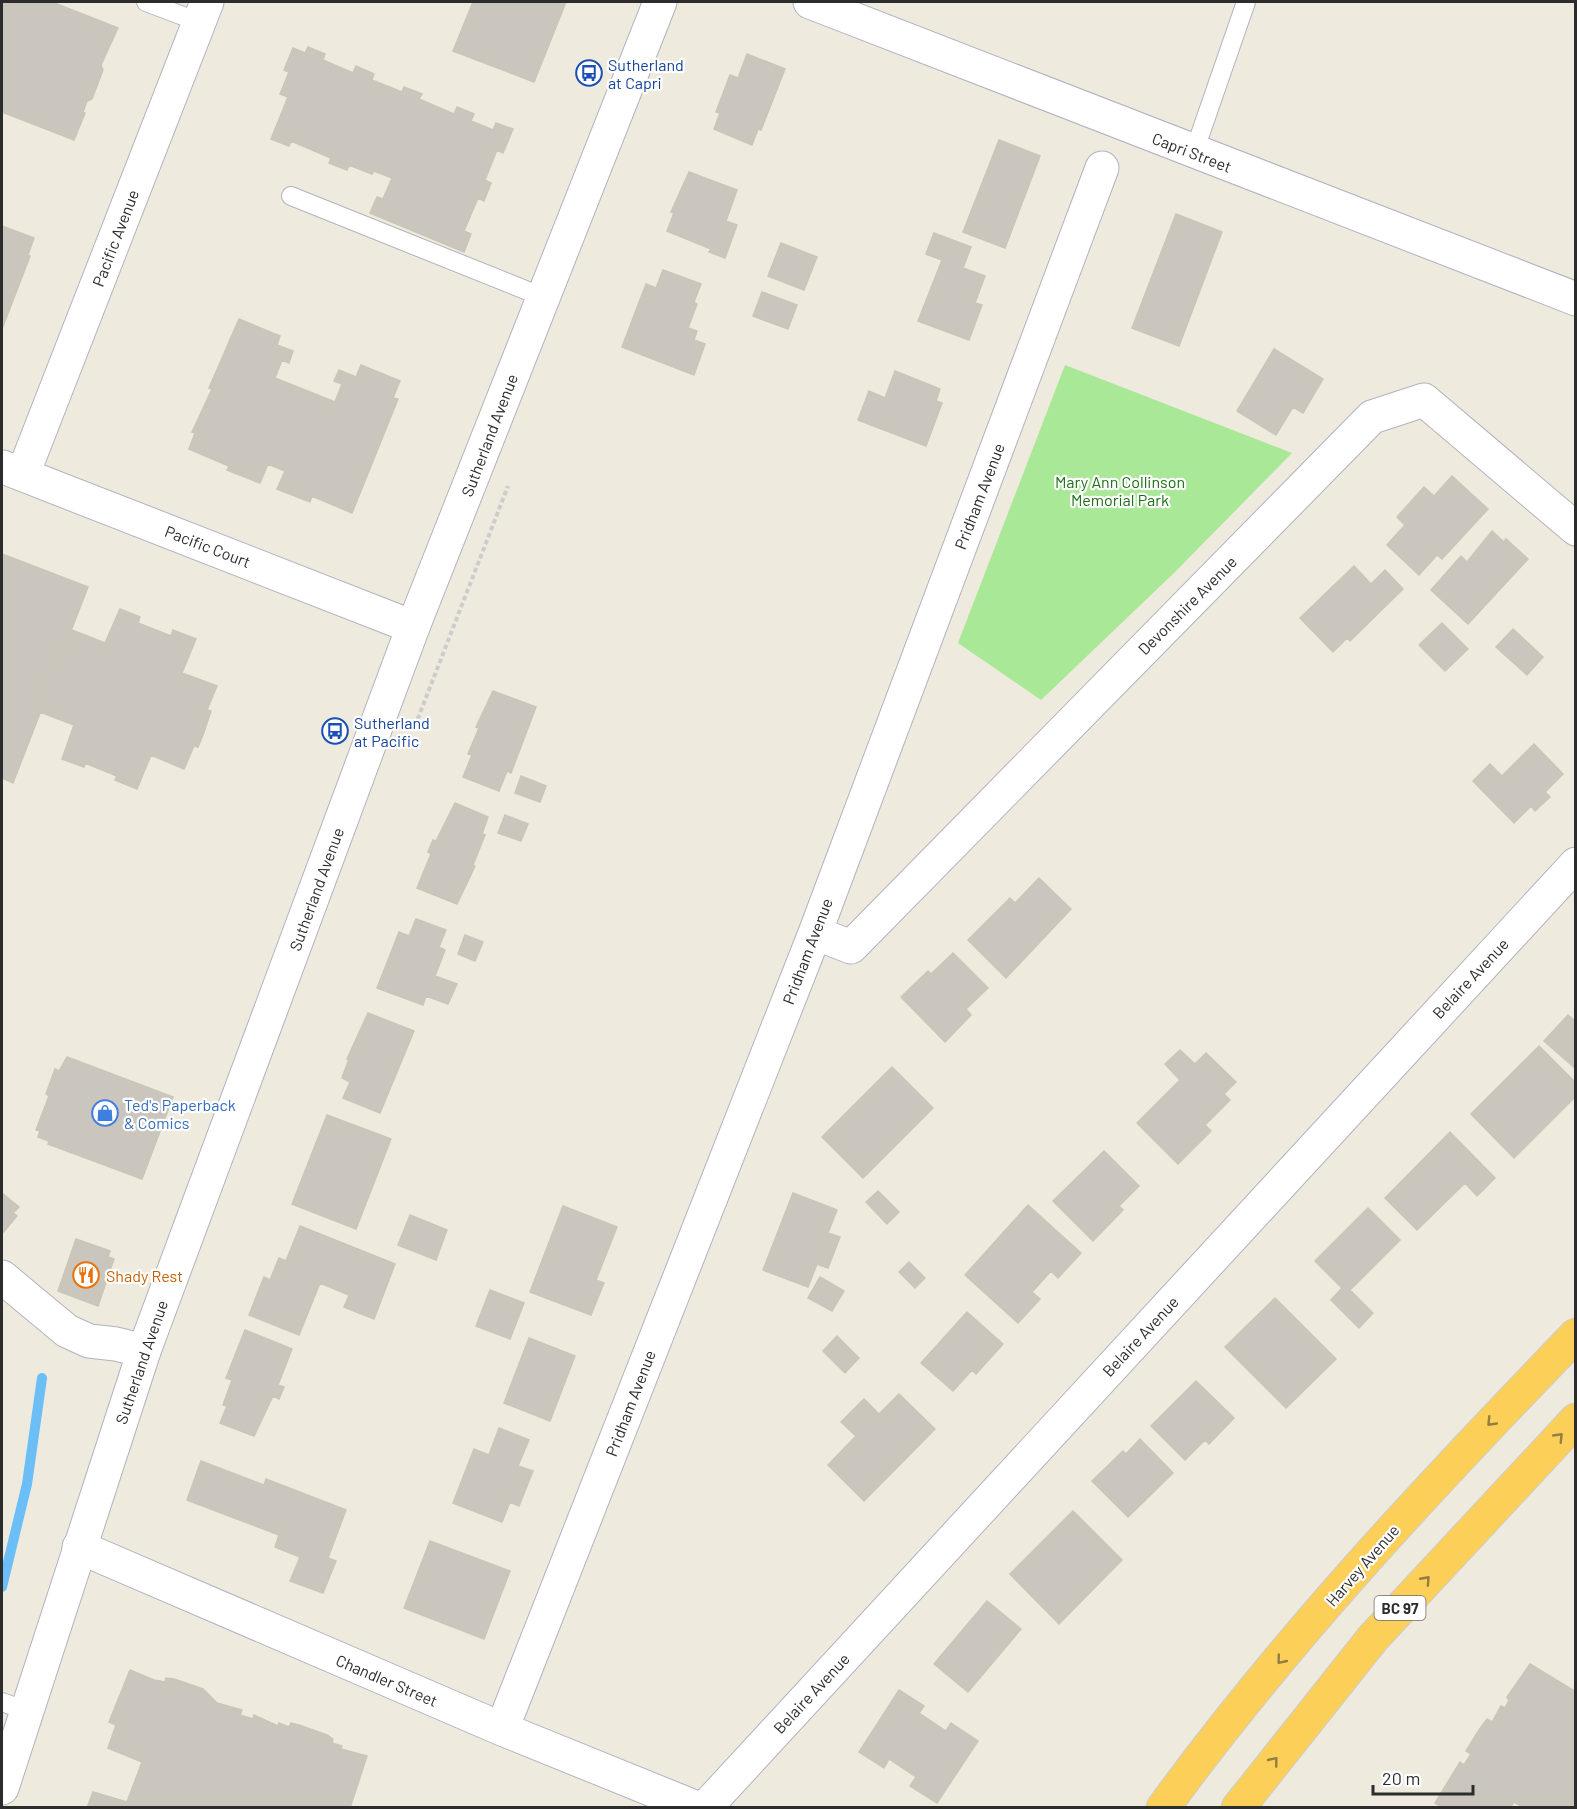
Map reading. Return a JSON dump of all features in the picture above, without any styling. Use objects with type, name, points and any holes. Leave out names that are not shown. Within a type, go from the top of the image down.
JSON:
[{"type":"highway","name":"Harvey Avenue","points":[[1163,1808],[1189,1771],[1399,1522],[1575,1335]]},
{"type":"highway","name":"BC 97","points":[[1238,1808],[1373,1638],[1575,1420]]},
{"type":"street","name":"Sutherland Avenue","points":[[2,1788],[14,1706],[79,1547],[144,1351],[413,627],[660,2]]},
{"type":"street","name":"Capri Street","points":[[810,2],[1575,299]]},
{"type":"street","name":"Pacific Avenue","points":[[12,470],[203,12]]},
{"type":"street","name":"Pridham Avenue","points":[[502,1729],[815,933],[1102,168]]},
{"type":"street","name":"Devonshire Avenue","points":[[815,933],[851,947],[1372,417],[1424,400],[1575,529]]},
{"type":"street","name":"Pacific Court","points":[[12,470],[413,627]]},
{"type":"street","name":"Belaire Avenue","points":[[705,1808],[1575,864]]},
{"type":"street","points":[[2,1277],[68,1331],[89,1341],[116,1344],[144,1351]]},
{"type":"street","name":"Chandler Street","points":[[79,1547],[502,1729],[698,1808]]},
{"type":"lane","points":[[146,2],[203,12]]},
{"type":"lane","points":[[1194,152],[1246,2]]},
{"type":"lane","points":[[291,196],[543,297]]},
{"type":"green space","name":"Mary Ann Collinson Memorial Park","points":[[1065,365],[1292,453],[1175,572],[1041,700],[958,643]]},
{"type":"building","points":[[2,2],[52,2],[118,28],[101,65],[103,70],[92,99],[87,101],[83,112],[85,113],[74,140],[2,112]]},
{"type":"building","points":[[473,2],[566,2],[534,82],[453,51]]},
{"type":"building","points":[[308,47],[325,54],[323,60],[353,73],[356,66],[374,74],[372,80],[402,92],[404,87],[422,94],[419,99],[454,114],[457,107],[474,114],[471,121],[493,130],[496,123],[513,129],[503,153],[497,150],[485,180],[491,183],[484,201],[478,198],[464,231],[471,234],[464,252],[370,213],[377,197],[383,199],[392,178],[374,171],[372,174],[349,165],[347,170],[329,163],[331,158],[291,141],[289,146],[271,139],[288,97],[280,94],[289,72],[284,70],[293,48],[305,53]]},
{"type":"building","points":[[747,54],[785,69],[761,130],[758,129],[752,145],[714,129],[720,113],[716,112],[730,75],[738,78]]},
{"type":"building","points":[[999,140],[1040,156],[1005,248],[963,232]]},
{"type":"building","points":[[689,172],[737,190],[726,221],[737,225],[725,258],[709,252],[711,249],[667,231],[674,213],[671,212]]},
{"type":"building","points":[[1176,214],[1222,232],[1179,346],[1132,328]]},
{"type":"building","points":[[2,226],[34,238],[28,255],[30,256],[2,329]]},
{"type":"building","points":[[934,233],[971,247],[963,268],[985,276],[975,303],[982,305],[969,340],[918,321],[942,260],[926,254]]},
{"type":"building","points":[[781,243],[817,257],[804,290],[768,276]]},
{"type":"building","points":[[663,270],[701,284],[694,302],[697,304],[688,328],[697,331],[694,340],[705,344],[694,375],[622,347],[646,284],[656,288]]},
{"type":"building","points":[[762,292],[797,305],[788,329],[753,316]]},
{"type":"building","points":[[239,319],[280,336],[277,345],[293,351],[289,363],[282,360],[275,378],[335,402],[342,384],[334,381],[339,370],[356,377],[361,365],[400,381],[393,398],[398,399],[352,513],[312,496],[310,502],[277,489],[285,471],[268,464],[260,483],[227,470],[229,466],[189,449],[195,433],[192,432],[212,389],[209,388]]},
{"type":"building","points":[[1274,349],[1323,379],[1303,413],[1293,407],[1276,435],[1237,411]]},
{"type":"building","points":[[895,371],[940,389],[936,401],[942,403],[926,446],[858,420],[869,391],[885,398]]},
{"type":"building","points":[[1452,476],[1488,509],[1442,559],[1437,555],[1419,575],[1387,545],[1405,525],[1397,517],[1424,487],[1434,496]]},
{"type":"building","points":[[1492,531],[1504,542],[1506,539],[1528,559],[1468,624],[1431,590],[1461,556],[1467,562]]},
{"type":"building","points":[[2,554],[88,587],[62,654],[58,652],[44,688],[49,690],[13,783],[2,778]]},
{"type":"building","points":[[1354,566],[1371,584],[1385,570],[1403,589],[1350,641],[1347,638],[1333,652],[1300,618]]},
{"type":"building","points":[[120,609],[140,617],[138,623],[171,636],[173,630],[196,639],[182,673],[217,686],[207,710],[211,711],[203,735],[198,747],[194,746],[184,769],[151,755],[137,789],[115,780],[117,776],[85,763],[84,767],[62,759],[74,725],[40,712],[49,690],[44,688],[58,652],[62,654],[72,630],[105,643]]},
{"type":"building","points":[[1442,623],[1468,649],[1445,671],[1419,645]]},
{"type":"building","points":[[1513,629],[1543,657],[1527,675],[1496,647]]},
{"type":"building","points":[[493,691],[536,707],[511,773],[507,771],[499,791],[463,777],[472,755],[468,754],[479,728],[476,727]]},
{"type":"building","points":[[1534,744],[1563,774],[1545,792],[1550,797],[1535,811],[1531,806],[1514,823],[1473,781],[1490,764],[1502,776]]},
{"type":"building","points":[[521,776],[546,786],[540,802],[515,793]]},
{"type":"building","points":[[455,803],[488,817],[482,834],[485,835],[473,865],[475,866],[457,904],[417,888],[431,854],[428,852],[433,840],[436,841]]},
{"type":"building","points":[[505,815],[528,824],[521,841],[498,833]]},
{"type":"building","points":[[1039,878],[1071,909],[1006,978],[968,940],[1010,898],[1015,903]]},
{"type":"building","points":[[416,919],[446,930],[439,947],[445,950],[435,976],[457,984],[448,1004],[426,996],[423,1005],[377,988],[399,932],[409,936]]},
{"type":"building","points":[[465,935],[483,942],[475,961],[458,954]]},
{"type":"building","points":[[953,953],[988,988],[966,1009],[971,1015],[945,1042],[901,997],[928,971],[931,974]]},
{"type":"building","points":[[368,1013],[414,1031],[380,1113],[343,1098],[350,1082],[342,1078],[349,1059],[347,1059]]},
{"type":"building","points":[[1568,1015],[1576,1022],[1576,1069],[1544,1041]]},
{"type":"building","points":[[1539,1046],[1576,1083],[1576,1096],[1514,1158],[1471,1114]]},
{"type":"building","points":[[1180,1050],[1195,1064],[1206,1053],[1236,1082],[1224,1094],[1230,1100],[1205,1125],[1211,1131],[1178,1164],[1137,1123],[1180,1080],[1165,1064]]},
{"type":"building","name":"Ted's Paperback & Comics","points":[[67,1057],[173,1097],[142,1179],[48,1144],[49,1141],[38,1137],[40,1131],[36,1130],[49,1096],[46,1094],[55,1069],[59,1071]]},
{"type":"building","points":[[892,1067],[933,1108],[863,1178],[822,1137]]},
{"type":"building","points":[[327,1115],[391,1139],[356,1229],[292,1204]]},
{"type":"building","points":[[1450,1132],[1495,1178],[1477,1196],[1465,1183],[1417,1230],[1385,1198]]},
{"type":"building","points":[[1104,1151],[1139,1186],[1119,1206],[1123,1210],[1093,1241],[1053,1201]]},
{"type":"building","points":[[878,1191],[899,1212],[887,1224],[866,1202]]},
{"type":"building","points":[[2,1193],[19,1207],[13,1213],[17,1216],[2,1234]]},
{"type":"building","points":[[793,1193],[837,1210],[828,1233],[840,1237],[828,1268],[817,1264],[808,1287],[763,1270]]},
{"type":"building","points":[[1028,1205],[1081,1253],[1058,1278],[1051,1271],[1032,1292],[1040,1299],[1018,1323],[965,1275]]},
{"type":"building","points":[[563,1206],[617,1227],[596,1280],[604,1283],[591,1315],[530,1292]]},
{"type":"building","points":[[1368,1208],[1400,1240],[1350,1290],[1373,1313],[1359,1328],[1331,1300],[1342,1288],[1315,1261]]},
{"type":"building","points":[[410,1215],[447,1230],[436,1260],[398,1245]]},
{"type":"building","points":[[300,1226],[395,1264],[374,1319],[344,1307],[349,1295],[320,1283],[299,1335],[249,1315],[264,1277],[270,1280],[279,1258],[286,1261]]},
{"type":"building","name":"Shady Rest","points":[[76,1239],[110,1251],[108,1257],[114,1259],[98,1306],[58,1291]]},
{"type":"building","points":[[909,1262],[925,1278],[915,1288],[899,1272]]},
{"type":"building","points":[[820,1277],[844,1291],[832,1311],[808,1298]]},
{"type":"building","points":[[490,1290],[524,1303],[510,1339],[476,1326]]},
{"type":"building","points":[[1275,1298],[1336,1359],[1286,1408],[1225,1347]]},
{"type":"building","points":[[967,1312],[1003,1344],[976,1374],[972,1370],[953,1391],[921,1363]]},
{"type":"building","points":[[245,1330],[292,1349],[278,1385],[284,1387],[279,1399],[273,1396],[254,1436],[220,1423],[227,1406],[223,1405],[232,1380],[226,1378]]},
{"type":"building","points":[[837,1336],[859,1358],[845,1373],[823,1351]]},
{"type":"building","points":[[529,1338],[575,1356],[550,1421],[504,1403]]},
{"type":"building","points":[[1196,1381],[1234,1418],[1209,1444],[1205,1440],[1185,1460],[1151,1426]]},
{"type":"building","points":[[899,1394],[935,1429],[864,1501],[828,1465],[856,1436],[841,1422],[864,1399],[879,1414]]},
{"type":"building","points":[[499,1428],[529,1440],[518,1466],[533,1471],[519,1506],[510,1502],[502,1522],[453,1503],[474,1449],[489,1455]]},
{"type":"building","points":[[1140,1439],[1173,1473],[1128,1517],[1092,1481],[1123,1451],[1126,1454]]},
{"type":"building","points":[[201,1461],[264,1485],[266,1479],[346,1510],[328,1558],[336,1561],[323,1593],[290,1581],[300,1557],[275,1547],[279,1535],[187,1500]]},
{"type":"building","points":[[1073,1511],[1122,1560],[1059,1624],[1010,1574]]},
{"type":"building","points":[[430,1541],[510,1571],[484,1639],[404,1608]]},
{"type":"building","points":[[987,1601],[1021,1629],[968,1692],[934,1664]]},
{"type":"building","points":[[1530,1664],[1576,1692],[1576,1808],[1524,1808],[1514,1802],[1510,1808],[1443,1808],[1435,1803],[1460,1762],[1464,1765],[1471,1754],[1466,1751],[1479,1730],[1487,1719],[1492,1722],[1501,1706],[1505,1708],[1509,1700],[1507,1697]]},
{"type":"building","points":[[130,1670],[154,1680],[165,1682],[166,1678],[174,1679],[203,1689],[217,1703],[242,1710],[240,1715],[253,1719],[254,1715],[278,1726],[279,1723],[289,1727],[291,1723],[299,1725],[327,1735],[333,1739],[332,1743],[342,1746],[341,1749],[367,1756],[350,1808],[87,1808],[93,1792],[127,1802],[142,1762],[108,1748],[116,1725],[109,1722]]},
{"type":"building","points":[[899,1690],[924,1706],[919,1713],[946,1731],[951,1723],[978,1741],[937,1803],[910,1786],[916,1777],[889,1759],[884,1768],[859,1752]]},
{"type":"waterway","points":[[2,1587],[27,1484],[42,1378]]},
{"type":"place","name":"Sutherland at Capri","points":[[589,73]]},
{"type":"place","name":"Sutherland at Pacific","points":[[335,731]]},
{"type":"place","name":"Ted's Paperback & Comics","points":[[105,1113]]},
{"type":"place","name":"Shady Rest","points":[[86,1275]]}]
